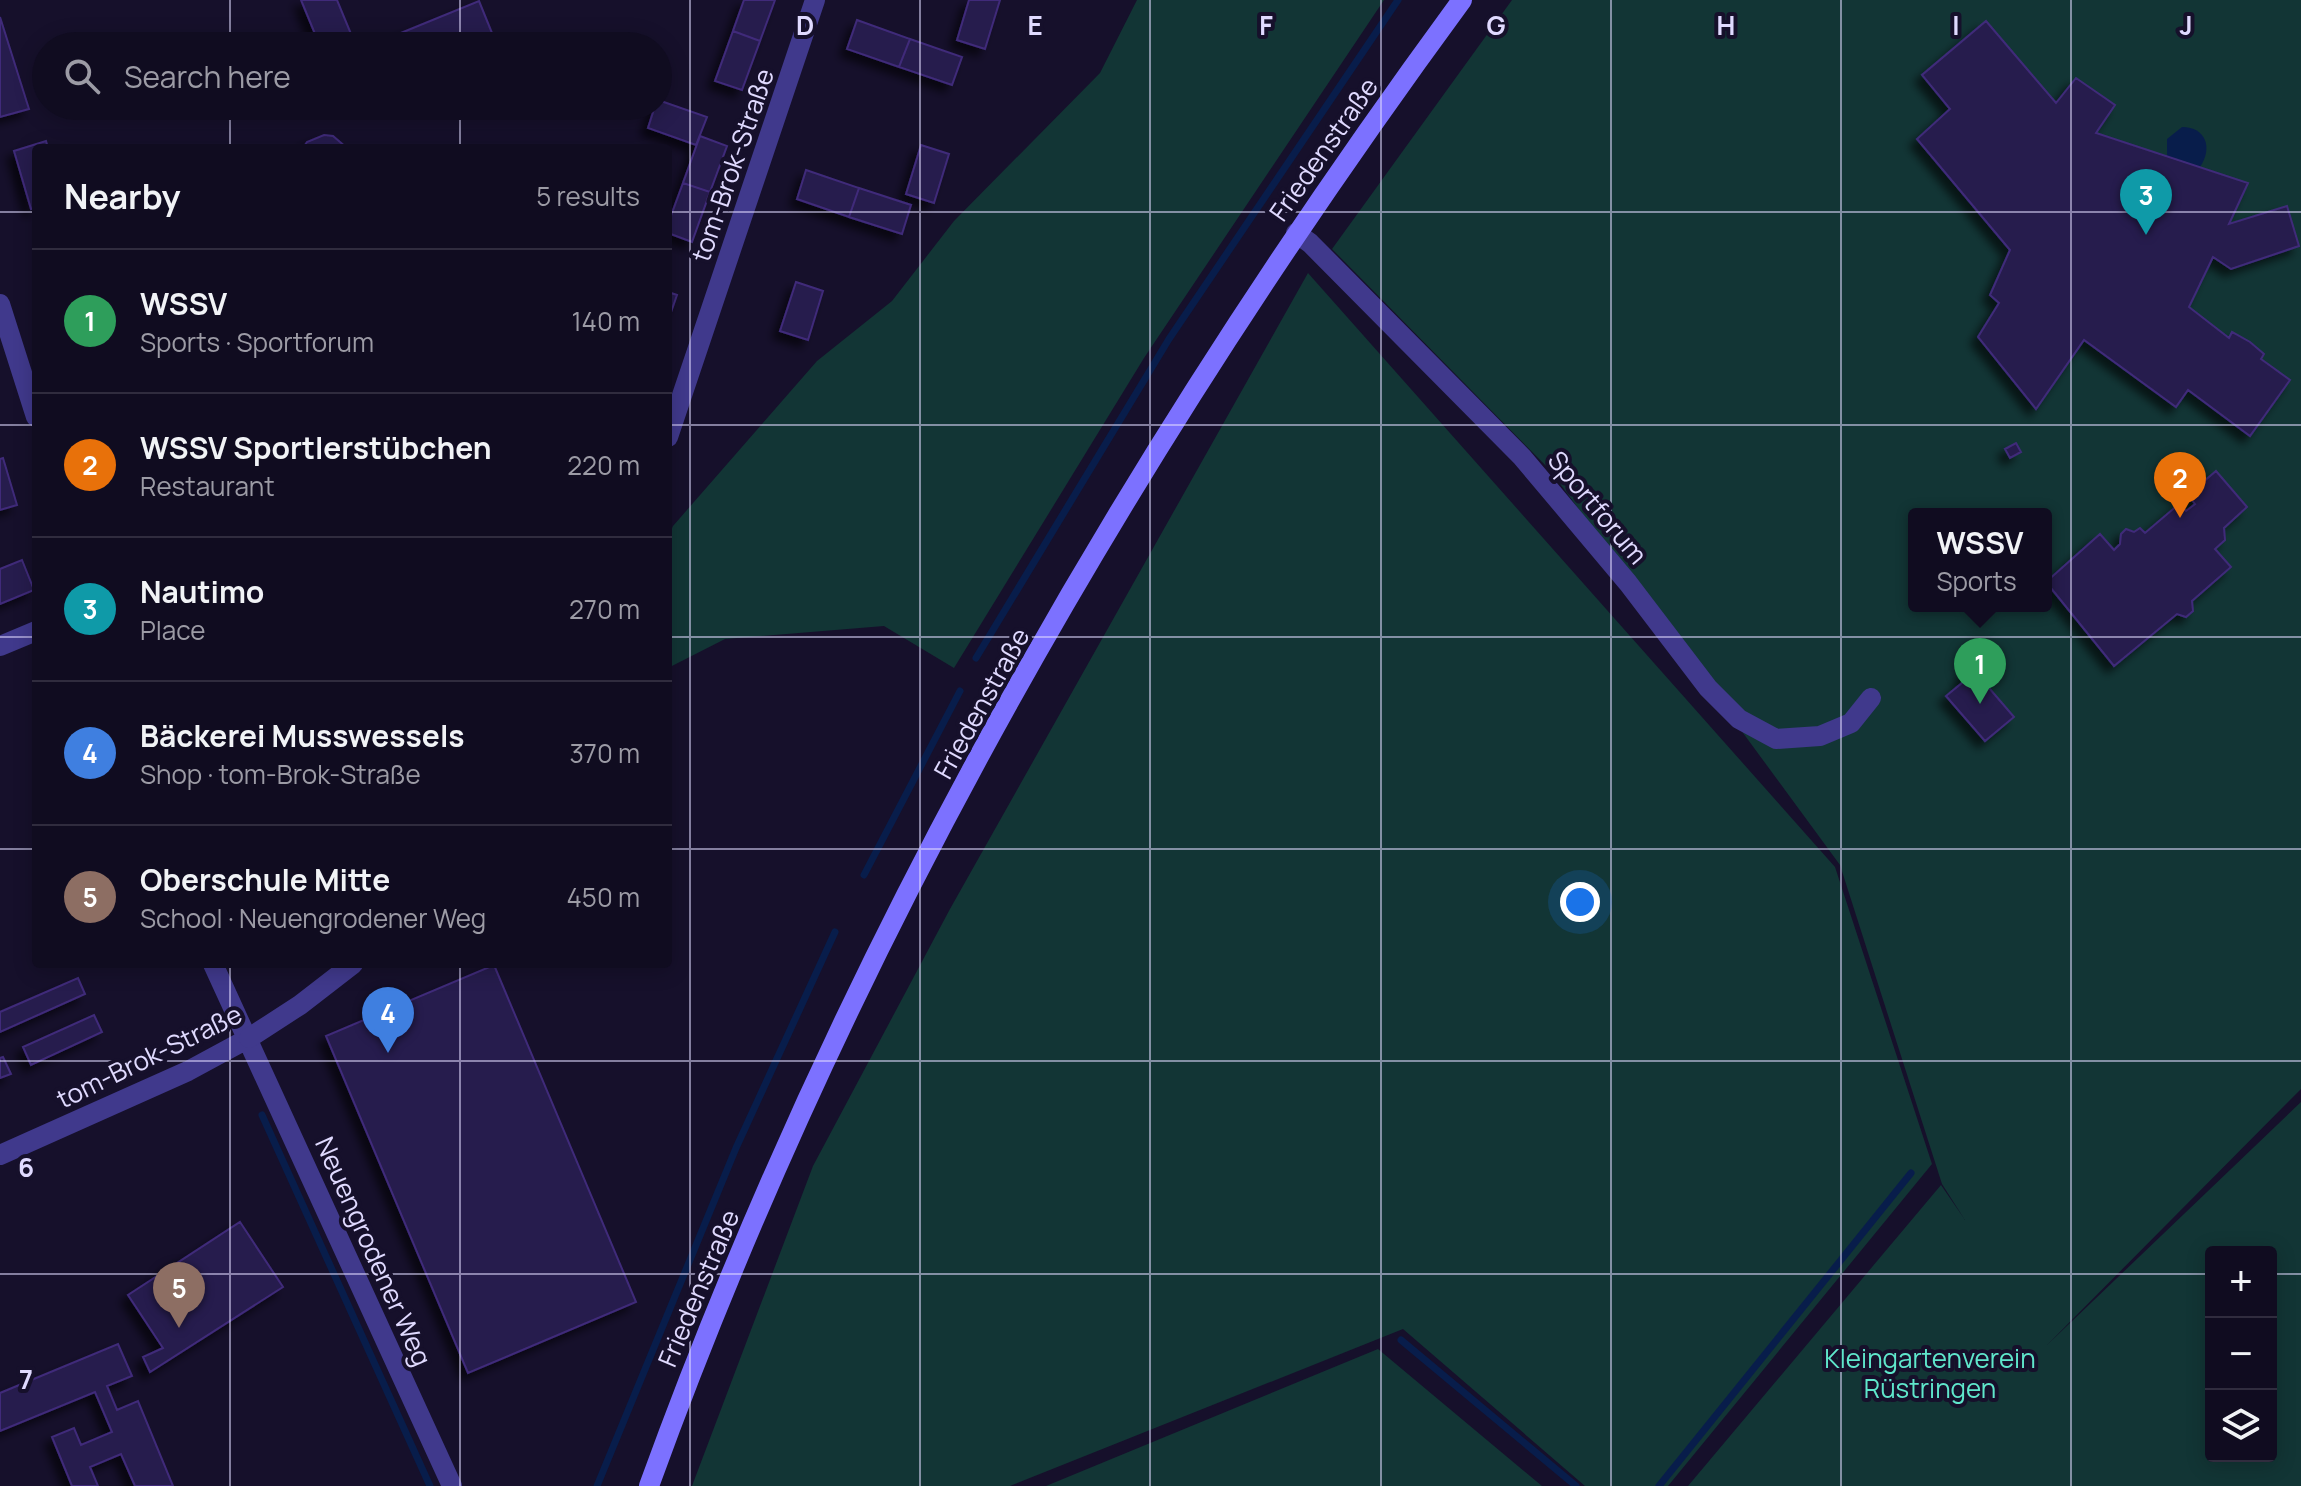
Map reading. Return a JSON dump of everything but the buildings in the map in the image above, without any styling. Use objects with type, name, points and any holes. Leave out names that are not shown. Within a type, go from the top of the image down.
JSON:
[{"type":"main road","name":"Friedenstraße","points":[[649,1486],[684,1388],[800,1116],[914,880],[1101,540],[1203,375],[1296,233],[1462,0]]},
{"type":"street","name":"tom-Brok-Straße","points":[[672,425],[815,0]]},
{"type":"street","name":"Sportforum","points":[[1296,233],[1310,243],[1522,457],[1628,583],[1708,688],[1739,719],[1776,739],[1820,736],[1851,723],[1871,698]]},
{"type":"street","points":[[0,304],[32,404]]},
{"type":"street","points":[[0,646],[32,633]]},
{"type":"street","name":"Neuengrodener Weg","points":[[215,968],[452,1486]]},
{"type":"street","name":"tom-Brok-Straße","points":[[0,1155],[188,1071],[249,1038],[300,1005],[348,968]]},
{"type":"green space","points":[[1137,0],[1384,0],[1144,358],[954,668],[884,626],[725,639],[672,666],[673,526],[817,361],[892,301],[954,221],[1100,73]]},
{"type":"green space","name":"Kleingartenverein Rüstringen","points":[[1512,0],[2301,0],[2301,1089],[2046,1346],[2301,1102],[2301,1486],[1688,1486],[1941,1185],[1965,1220],[1942,1184],[1840,865],[1550,470],[1332,249]]},
{"type":"green space","points":[[1308,273],[1835,867],[1932,1164],[1668,1486],[1585,1486],[1403,1329],[1010,1486],[692,1486],[813,1166],[950,909]]},
{"type":"green space","points":[[1378,1349],[1542,1486],[1046,1486]]},
{"type":"water","points":[[2182,127],[2197,131],[2205,140],[2206,153],[2200,167],[2167,156],[2167,139]]},
{"type":"waterway","points":[[976,658],[1169,339],[1398,0]]},
{"type":"waterway","points":[[864,875],[960,691]]},
{"type":"waterway","points":[[597,1486],[736,1148],[835,932]]},
{"type":"waterway","points":[[262,1115],[430,1486]]},
{"type":"waterway","points":[[1659,1486],[1911,1173]]},
{"type":"waterway","points":[[1401,1340],[1576,1486]]},
{"type":"place","name":"Nautimo","points":[[2146,235]]},
{"type":"place","name":"WSSV Sportlerstübchen","points":[[2180,518]]},
{"type":"place","name":"WSSV","points":[[1980,704]]},
{"type":"place","name":"Bäckerei Musswessels","points":[[388,1053]]},
{"type":"place","name":"Oberschule Mitte","points":[[179,1328]]}]
